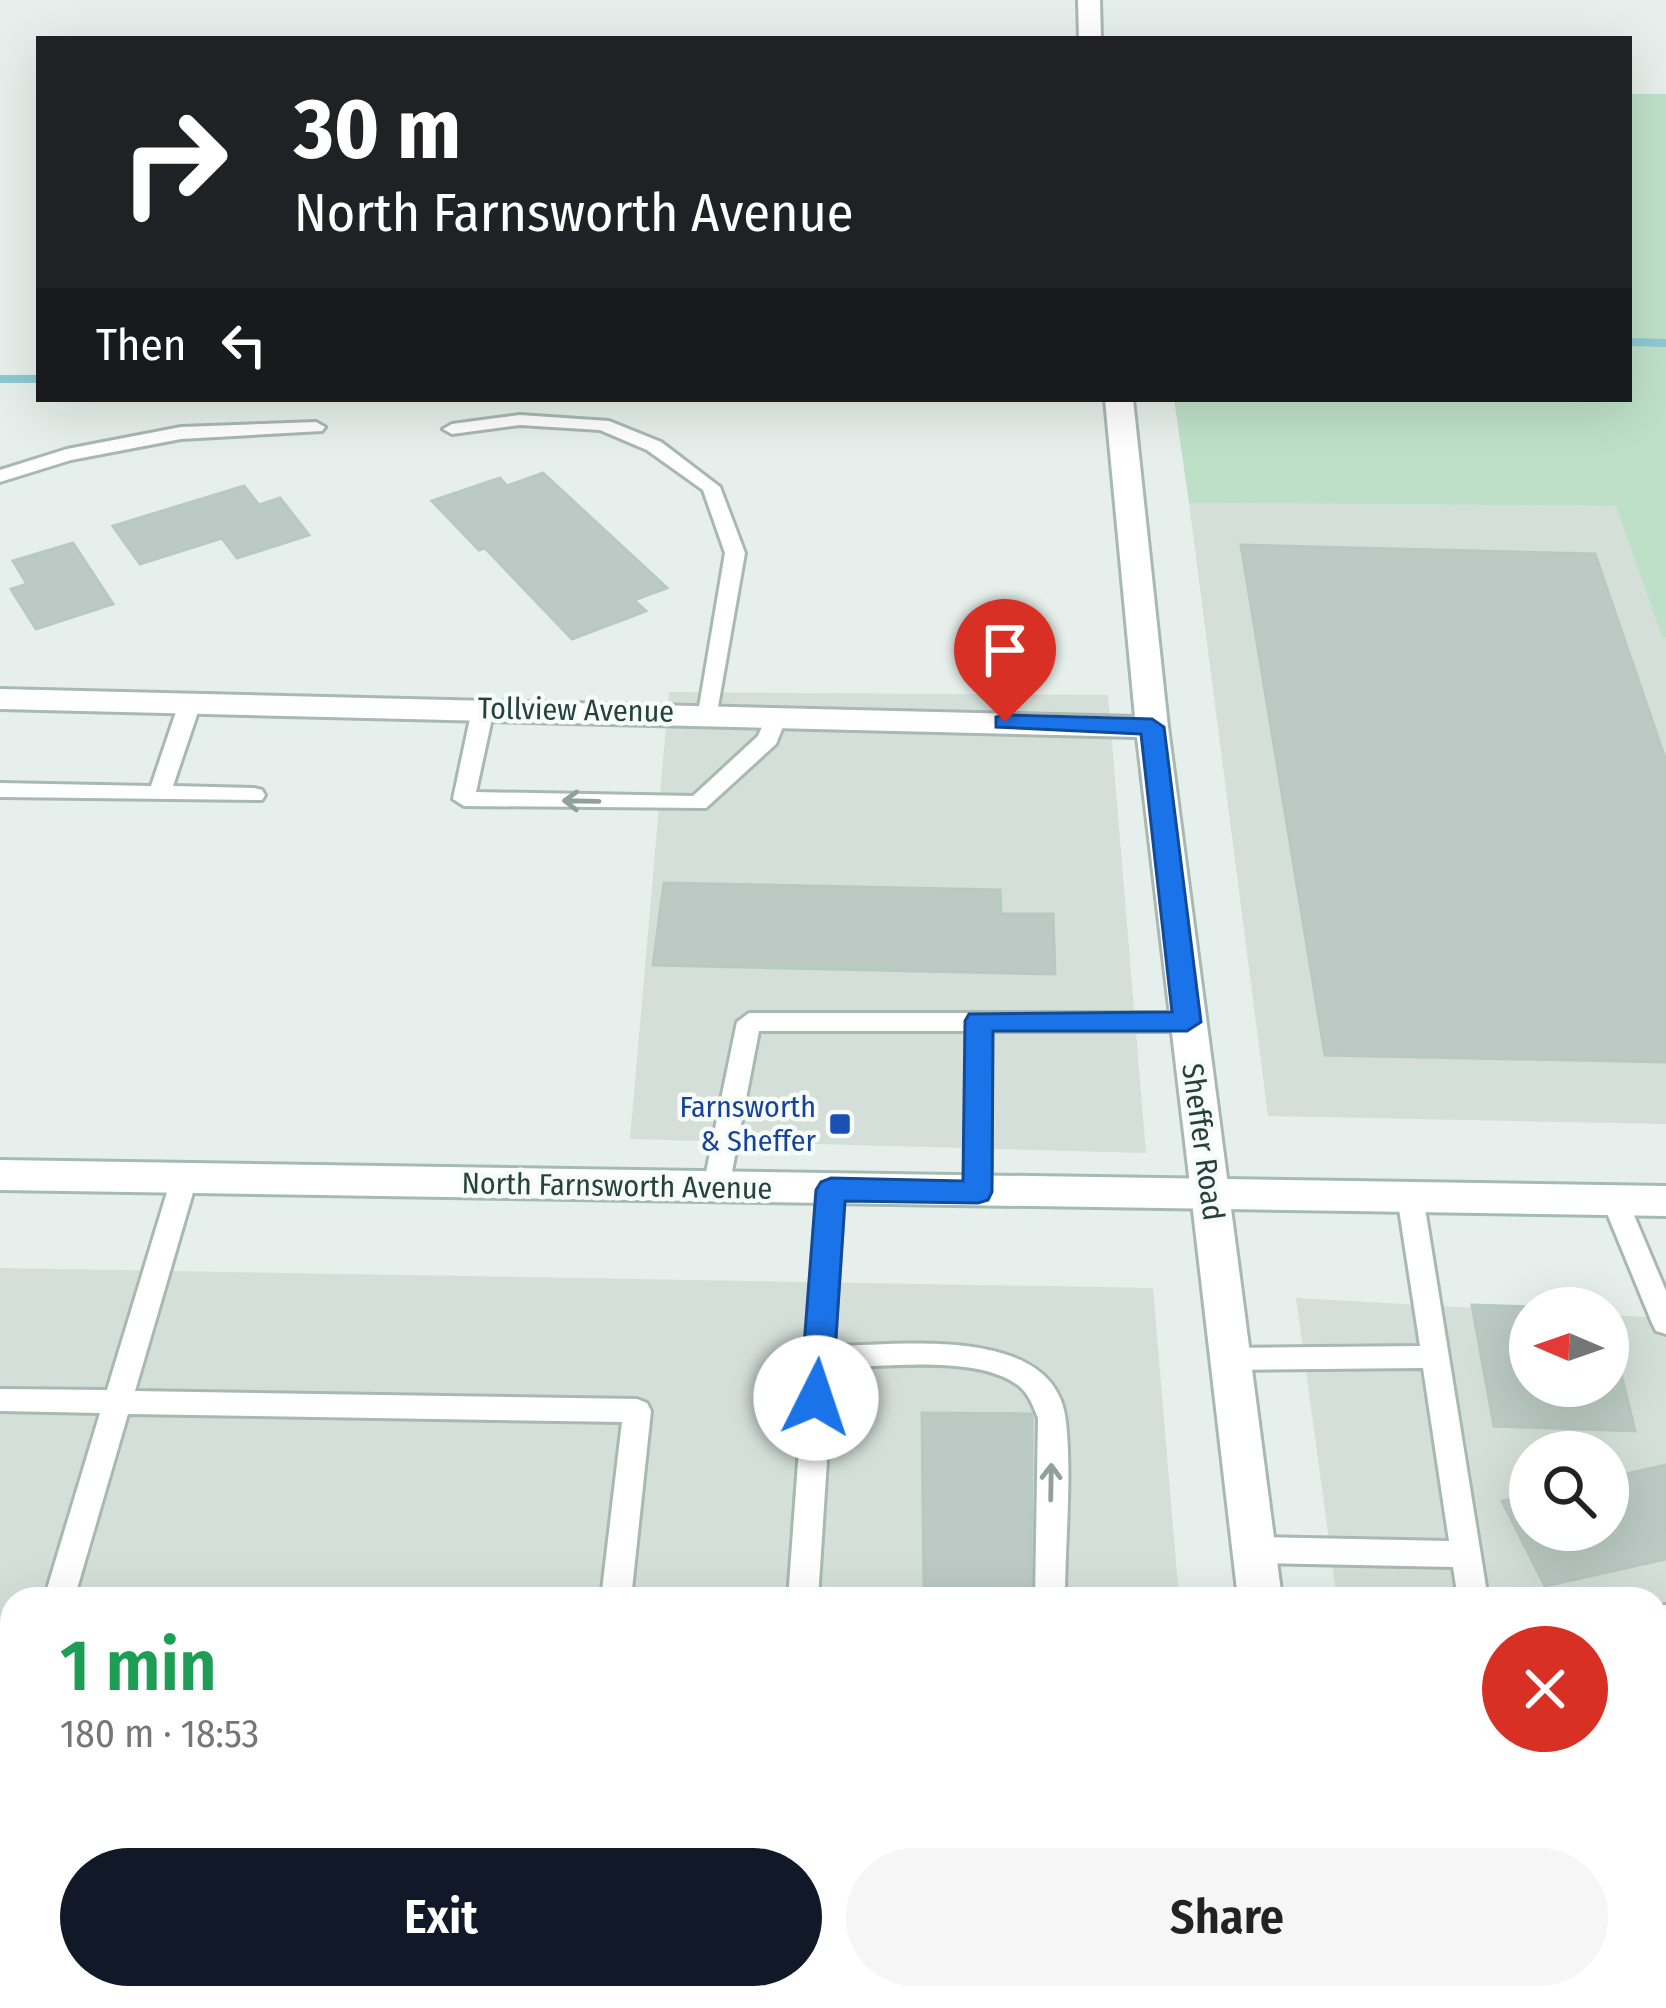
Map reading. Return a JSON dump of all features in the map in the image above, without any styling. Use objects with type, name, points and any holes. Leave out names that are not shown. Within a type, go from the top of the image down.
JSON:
[{"type":"street","points":[[1089,0],[1090,36]]},
{"type":"street","name":"Sheffer Road","points":[[1119,402],[1152,727],[1259,1587]]},
{"type":"street","name":"Tollview Avenue","points":[[0,699],[777,714],[1152,727]]},
{"type":"street","name":"North Farnsworth Avenue","points":[[0,1175],[1666,1201]]},
{"type":"lane","points":[[452,429],[520,420],[603,425],[654,446],[711,487],[735,554],[709,713]]},
{"type":"lane","points":[[0,476],[67,455],[181,433],[316,427]]},
{"type":"lane","points":[[160,793],[190,703]]},
{"type":"lane","points":[[483,709],[464,799],[698,802],[768,740],[777,714]]},
{"type":"lane","points":[[0,790],[254,795]]},
{"type":"lane","points":[[978,1192],[979,1021]]},
{"type":"lane","points":[[716,1187],[749,1022],[1187,1022]]},
{"type":"lane","points":[[62,1587],[184,1179]]},
{"type":"lane","points":[[804,1587],[831,1190]]},
{"type":"lane","points":[[1410,1196],[1471,1587]]},
{"type":"lane","points":[[1615,1201],[1666,1323]]},
{"type":"lane","points":[[1232,1359],[1435,1357]]},
{"type":"lane","points":[[819,1358],[974,1358],[1028,1376],[1052,1418],[1050,1587]]},
{"type":"lane","points":[[0,1400],[638,1412],[617,1587]]},
{"type":"lane","points":[[1254,1550],[1465,1554]]},
{"type":"shaded area","points":[[1189,503],[1617,506],[1662,637],[1666,637],[1666,1124],[1268,1116]]},
{"type":"shaded area","points":[[669,692],[1108,695],[1146,1153],[630,1139]]},
{"type":"shaded area","points":[[0,1268],[1153,1288],[1178,1587],[0,1587]]},
{"type":"shaded area","points":[[1296,1298],[1509,1310],[1509,1407],[1629,1407],[1629,1316],[1666,1318],[1666,1587],[1335,1587]]},
{"type":"green space","points":[[1632,94],[1666,94],[1666,637],[1662,637],[1616,506],[1189,503],[1174,402],[1632,402]]},
{"type":"building","points":[[543,473],[667,588],[634,600],[646,611],[572,639],[485,548],[479,550],[432,501],[500,478],[507,486]]},
{"type":"building","points":[[244,486],[259,505],[280,498],[309,535],[237,558],[222,538],[140,564],[113,526]]},
{"type":"building","points":[[73,543],[113,604],[36,629],[11,589],[27,584],[13,561]]},
{"type":"building","points":[[1241,545],[1595,554],[1666,761],[1666,1062],[1325,1055]]},
{"type":"building","points":[[664,883],[1000,890],[1001,914],[1053,914],[1055,974],[653,965]]},
{"type":"building","points":[[1472,1305],[1509,1306],[1509,1407],[1629,1406],[1635,1431],[1494,1426]]},
{"type":"building","points":[[922,1413],[1032,1414],[1031,1587],[924,1587]]},
{"type":"building","points":[[1666,1465],[1666,1559],[1545,1586],[1527,1551],[1629,1551],[1629,1473]]},
{"type":"waterway","points":[[1632,342],[1666,343]]},
{"type":"waterway","points":[[0,379],[36,379]]},
{"type":"place","name":"Farnsworth & Sheffer","points":[[840,1124]]},
{"type":"route","points":[[816,1398],[831,1190],[978,1192],[979,1021],[1187,1022],[1152,727],[1005,722]]}]
